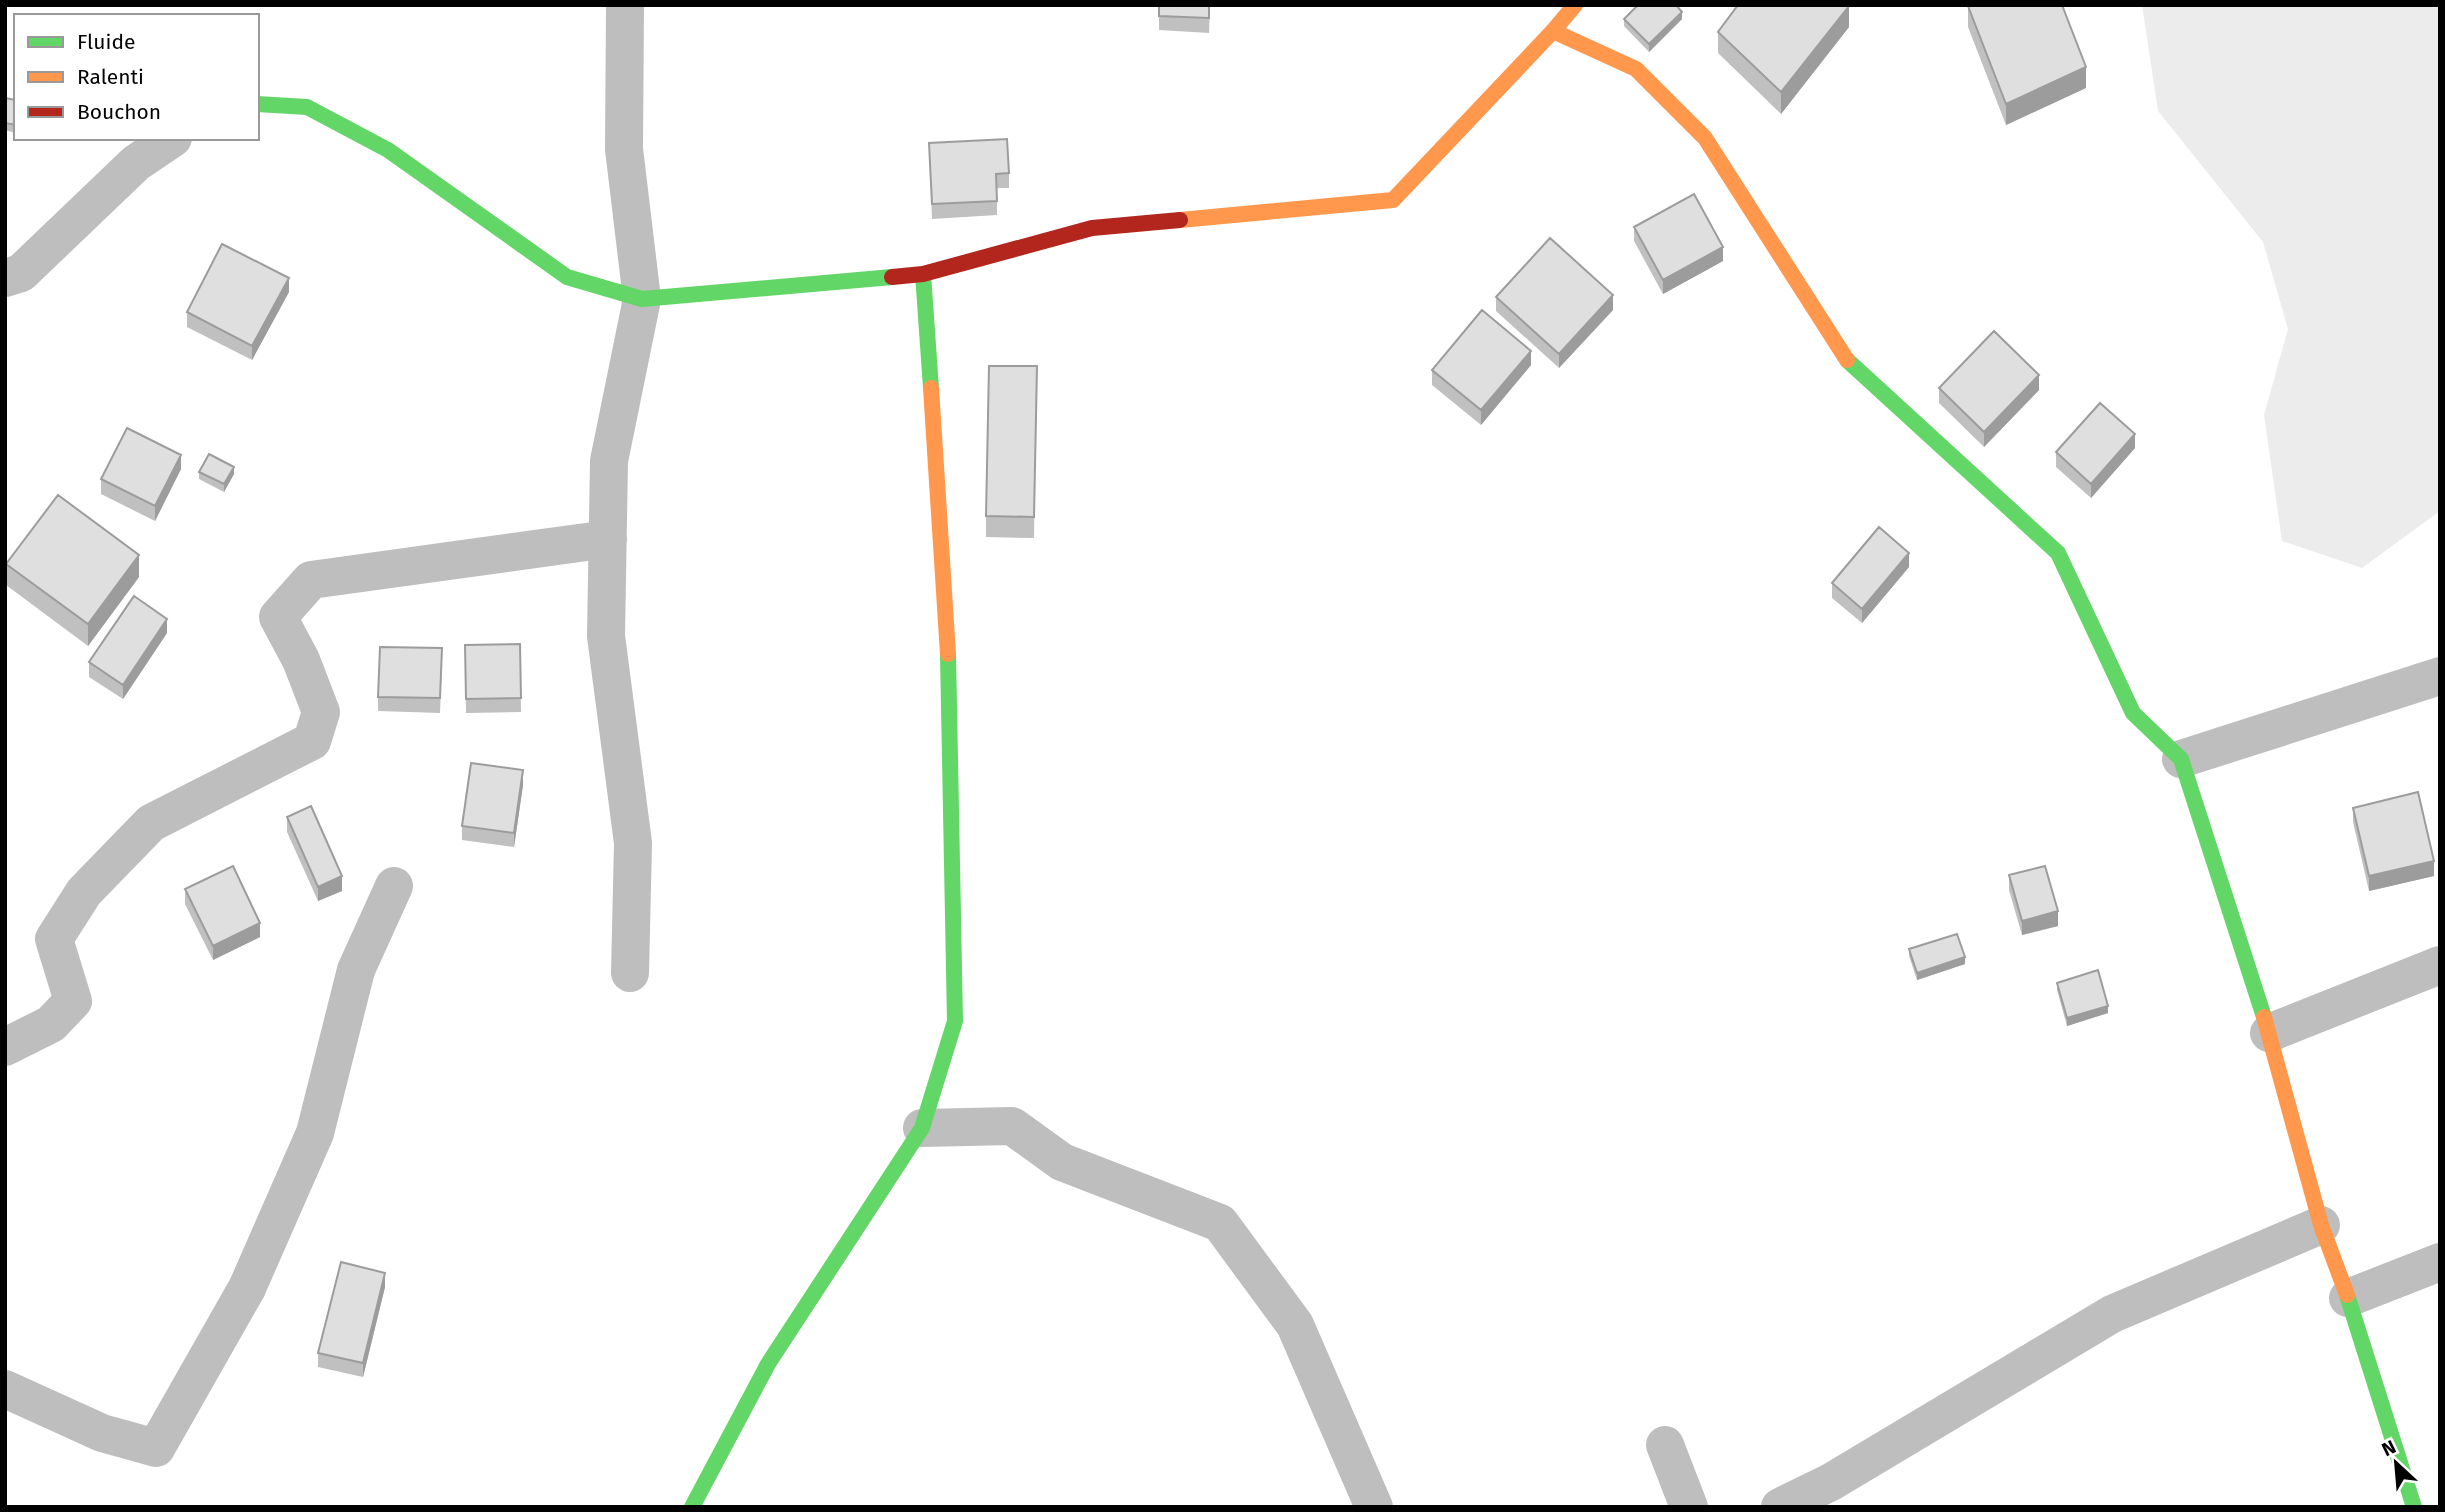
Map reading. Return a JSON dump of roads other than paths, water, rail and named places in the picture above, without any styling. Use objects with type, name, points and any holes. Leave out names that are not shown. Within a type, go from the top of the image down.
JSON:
[{"type":"street","points":[[625,5],[624,149],[642,299],[609,461],[606,636],[633,843],[630,972]]},
{"type":"street","points":[[259,104],[306,107],[388,150],[567,277],[642,299],[923,274],[1092,228],[1393,200],[1575,5]]},
{"type":"street","points":[[1553,31],[1636,69],[1705,138],[1840,354],[2058,553],[2133,713],[2181,760],[2269,1032],[2321,1226],[2348,1298],[2414,1507]]},
{"type":"street","points":[[5,278],[21,273],[136,163],[170,140]]},
{"type":"street","points":[[692,1507],[768,1364],[922,1128],[955,1021],[947,599],[923,274]]},
{"type":"street","points":[[5,1046],[51,1024],[73,1001],[54,939],[84,892],[151,823],[312,741],[321,712],[301,660],[278,617],[312,580],[608,539]]},
{"type":"street","points":[[2181,760],[2440,676]]},
{"type":"street","points":[[5,1390],[102,1433],[156,1448],[247,1288],[315,1133],[356,970],[394,886]]},
{"type":"street","points":[[2269,1032],[2440,965]]},
{"type":"street","points":[[922,1128],[1012,1126],[1062,1162],[1220,1223],[1296,1325],[1374,1507]]},
{"type":"street","points":[[1780,1507],[1831,1482],[2112,1314],[2321,1226]]},
{"type":"street","points":[[2348,1298],[2440,1262]]},
{"type":"street","points":[[1665,1445],[1689,1507]]}]
